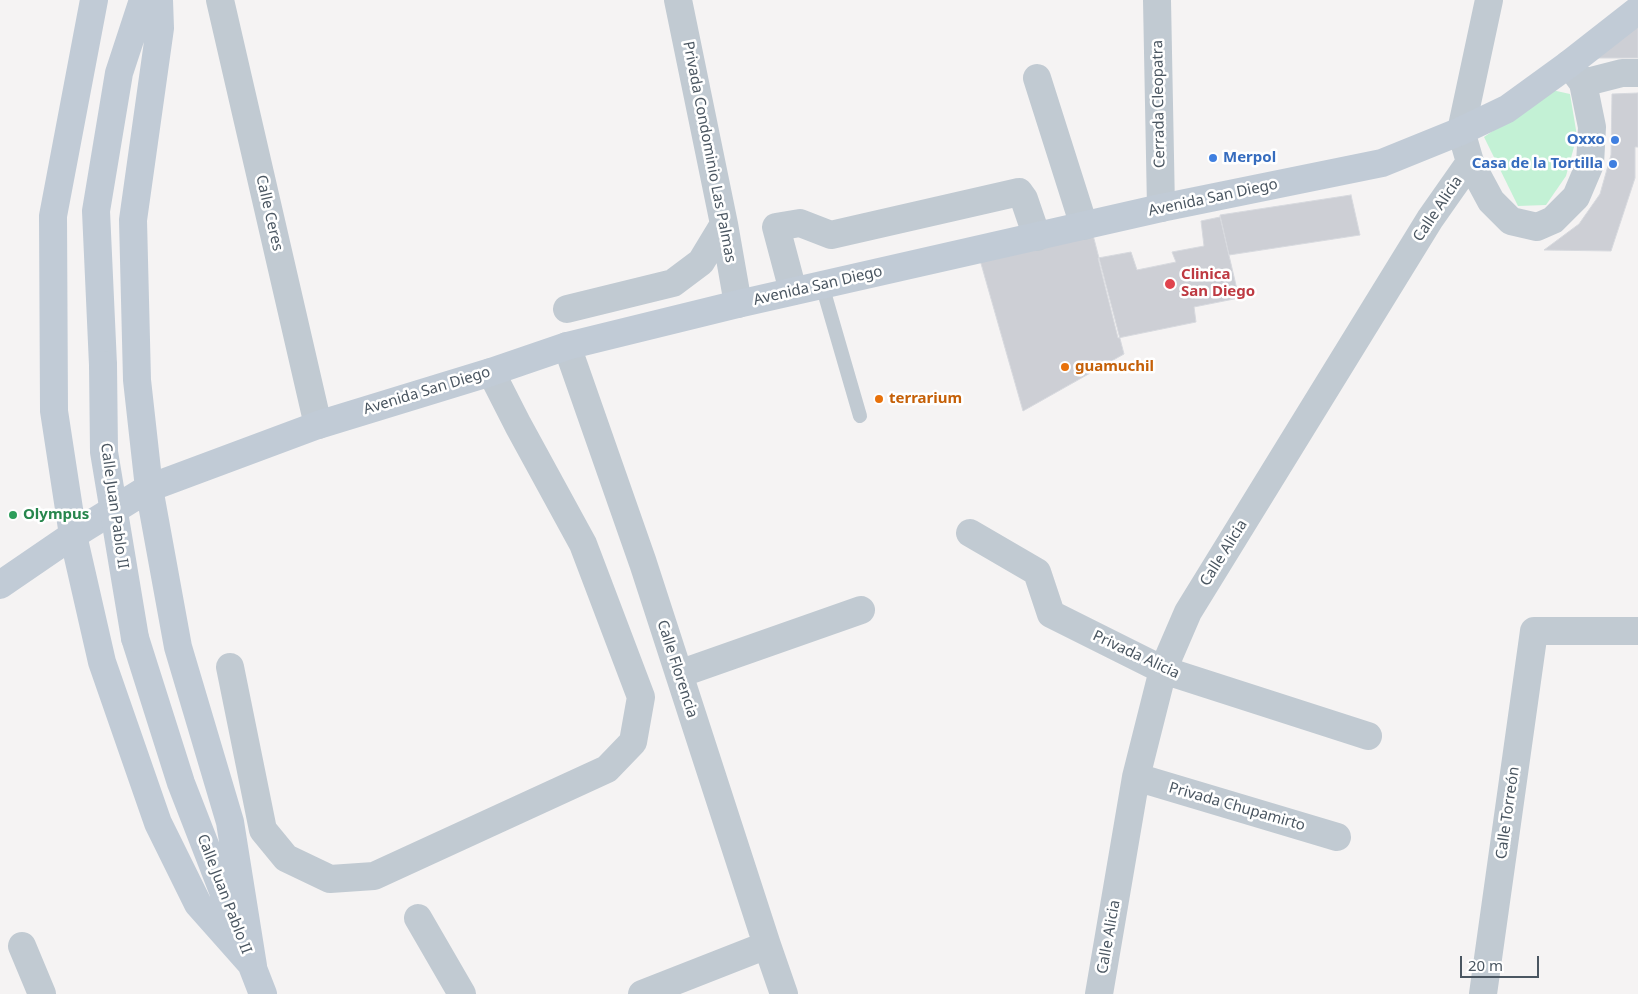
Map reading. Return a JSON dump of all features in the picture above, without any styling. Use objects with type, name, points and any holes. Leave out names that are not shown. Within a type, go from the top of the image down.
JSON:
[{"type":"street","points":[[94,0],[53,216],[54,411],[73,535],[102,662],[158,823],[198,904],[253,966]]},
{"type":"street","name":"Calle Juan Pablo II","points":[[142,0],[119,73],[96,211],[104,365],[104,452],[135,638],[181,783],[263,994]]},
{"type":"street","points":[[159,0],[160,28],[133,220],[137,380],[149,488],[178,647],[230,822],[253,966]]},
{"type":"street","name":"Calle Ceres","points":[[220,0],[318,425]]},
{"type":"street","name":"Privada Condominio Las Palmas","points":[[678,0],[724,224],[738,304]]},
{"type":"street","name":"Cerrada Cleopatra","points":[[1157,0],[1161,208]]},
{"type":"street","points":[[1489,0],[1461,131],[1470,162],[1491,201],[1511,221],[1537,227],[1553,220],[1576,197],[1590,164],[1592,127],[1576,73],[1638,73]]},
{"type":"street","name":"Avenida San Diego","points":[[0,585],[73,535],[149,488],[318,425],[491,372],[567,346],[793,291],[1161,208],[1382,163],[1461,131],[1576,73],[1638,10]]},
{"type":"street","points":[[1037,78],[1084,226]]},
{"type":"street","name":"Calle Alicia","points":[[1099,994],[1136,777],[1163,670],[1188,612],[1430,218],[1470,162]]},
{"type":"street","points":[[793,291],[776,227],[800,223],[831,235],[1019,192],[1024,199],[1037,237]]},
{"type":"street","points":[[567,309],[673,283],[701,262],[724,224]]},
{"type":"street","name":"Calle Florencia","points":[[567,346],[643,563],[784,994]]},
{"type":"street","points":[[230,667],[263,830],[286,858],[330,879],[374,876],[383,872],[607,769],[633,742],[641,697],[587,553],[491,372]]},
{"type":"street","name":"Privada Alicia","points":[[970,534],[1037,572],[1051,614],[1163,670],[1368,736]]},
{"type":"street","points":[[679,674],[861,610]]},
{"type":"street","name":"Calle Torreón","points":[[1483,994],[1534,631],[1638,630]]},
{"type":"street","name":"Privada Chupamirto","points":[[1136,777],[1337,837]]},
{"type":"street","points":[[418,918],[462,994]]},
{"type":"street","points":[[642,994],[767,945]]},
{"type":"street","points":[[22,946],[42,994]]},
{"type":"lane","points":[[822,285],[860,416]]},
{"type":"green space","points":[[1552,90],[1570,94],[1577,136],[1566,176],[1546,205],[1518,206],[1484,137]]},
{"type":"building","points":[[1638,19],[1638,58],[1598,58]]},
{"type":"building","points":[[1638,93],[1638,147],[1635,147],[1635,178],[1611,251],[1544,250],[1579,224],[1600,194],[1611,155],[1612,94]]},
{"type":"building","points":[[1351,195],[1360,235],[1229,255],[1220,215]]},
{"type":"building","name":"Clinica San Diego","points":[[1220,217],[1239,298],[1194,307],[1196,322],[1118,338],[1098,258],[1131,252],[1137,270],[1176,262],[1172,252],[1204,246],[1201,221]]},
{"type":"building","points":[[1093,235],[1124,354],[1023,411],[980,260]]},
{"type":"place","name":"Oxxo","points":[[1615,140]]},
{"type":"place","name":"Merpol","points":[[1213,158]]},
{"type":"place","name":"Casa de la Tortilla","points":[[1613,164]]},
{"type":"place","name":"Clinica San Diego","points":[[1170,284]]},
{"type":"place","name":"guamuchil","points":[[1065,367]]},
{"type":"place","name":"terrarium","points":[[879,399]]},
{"type":"place","name":"Olympus","points":[[13,515]]}]
